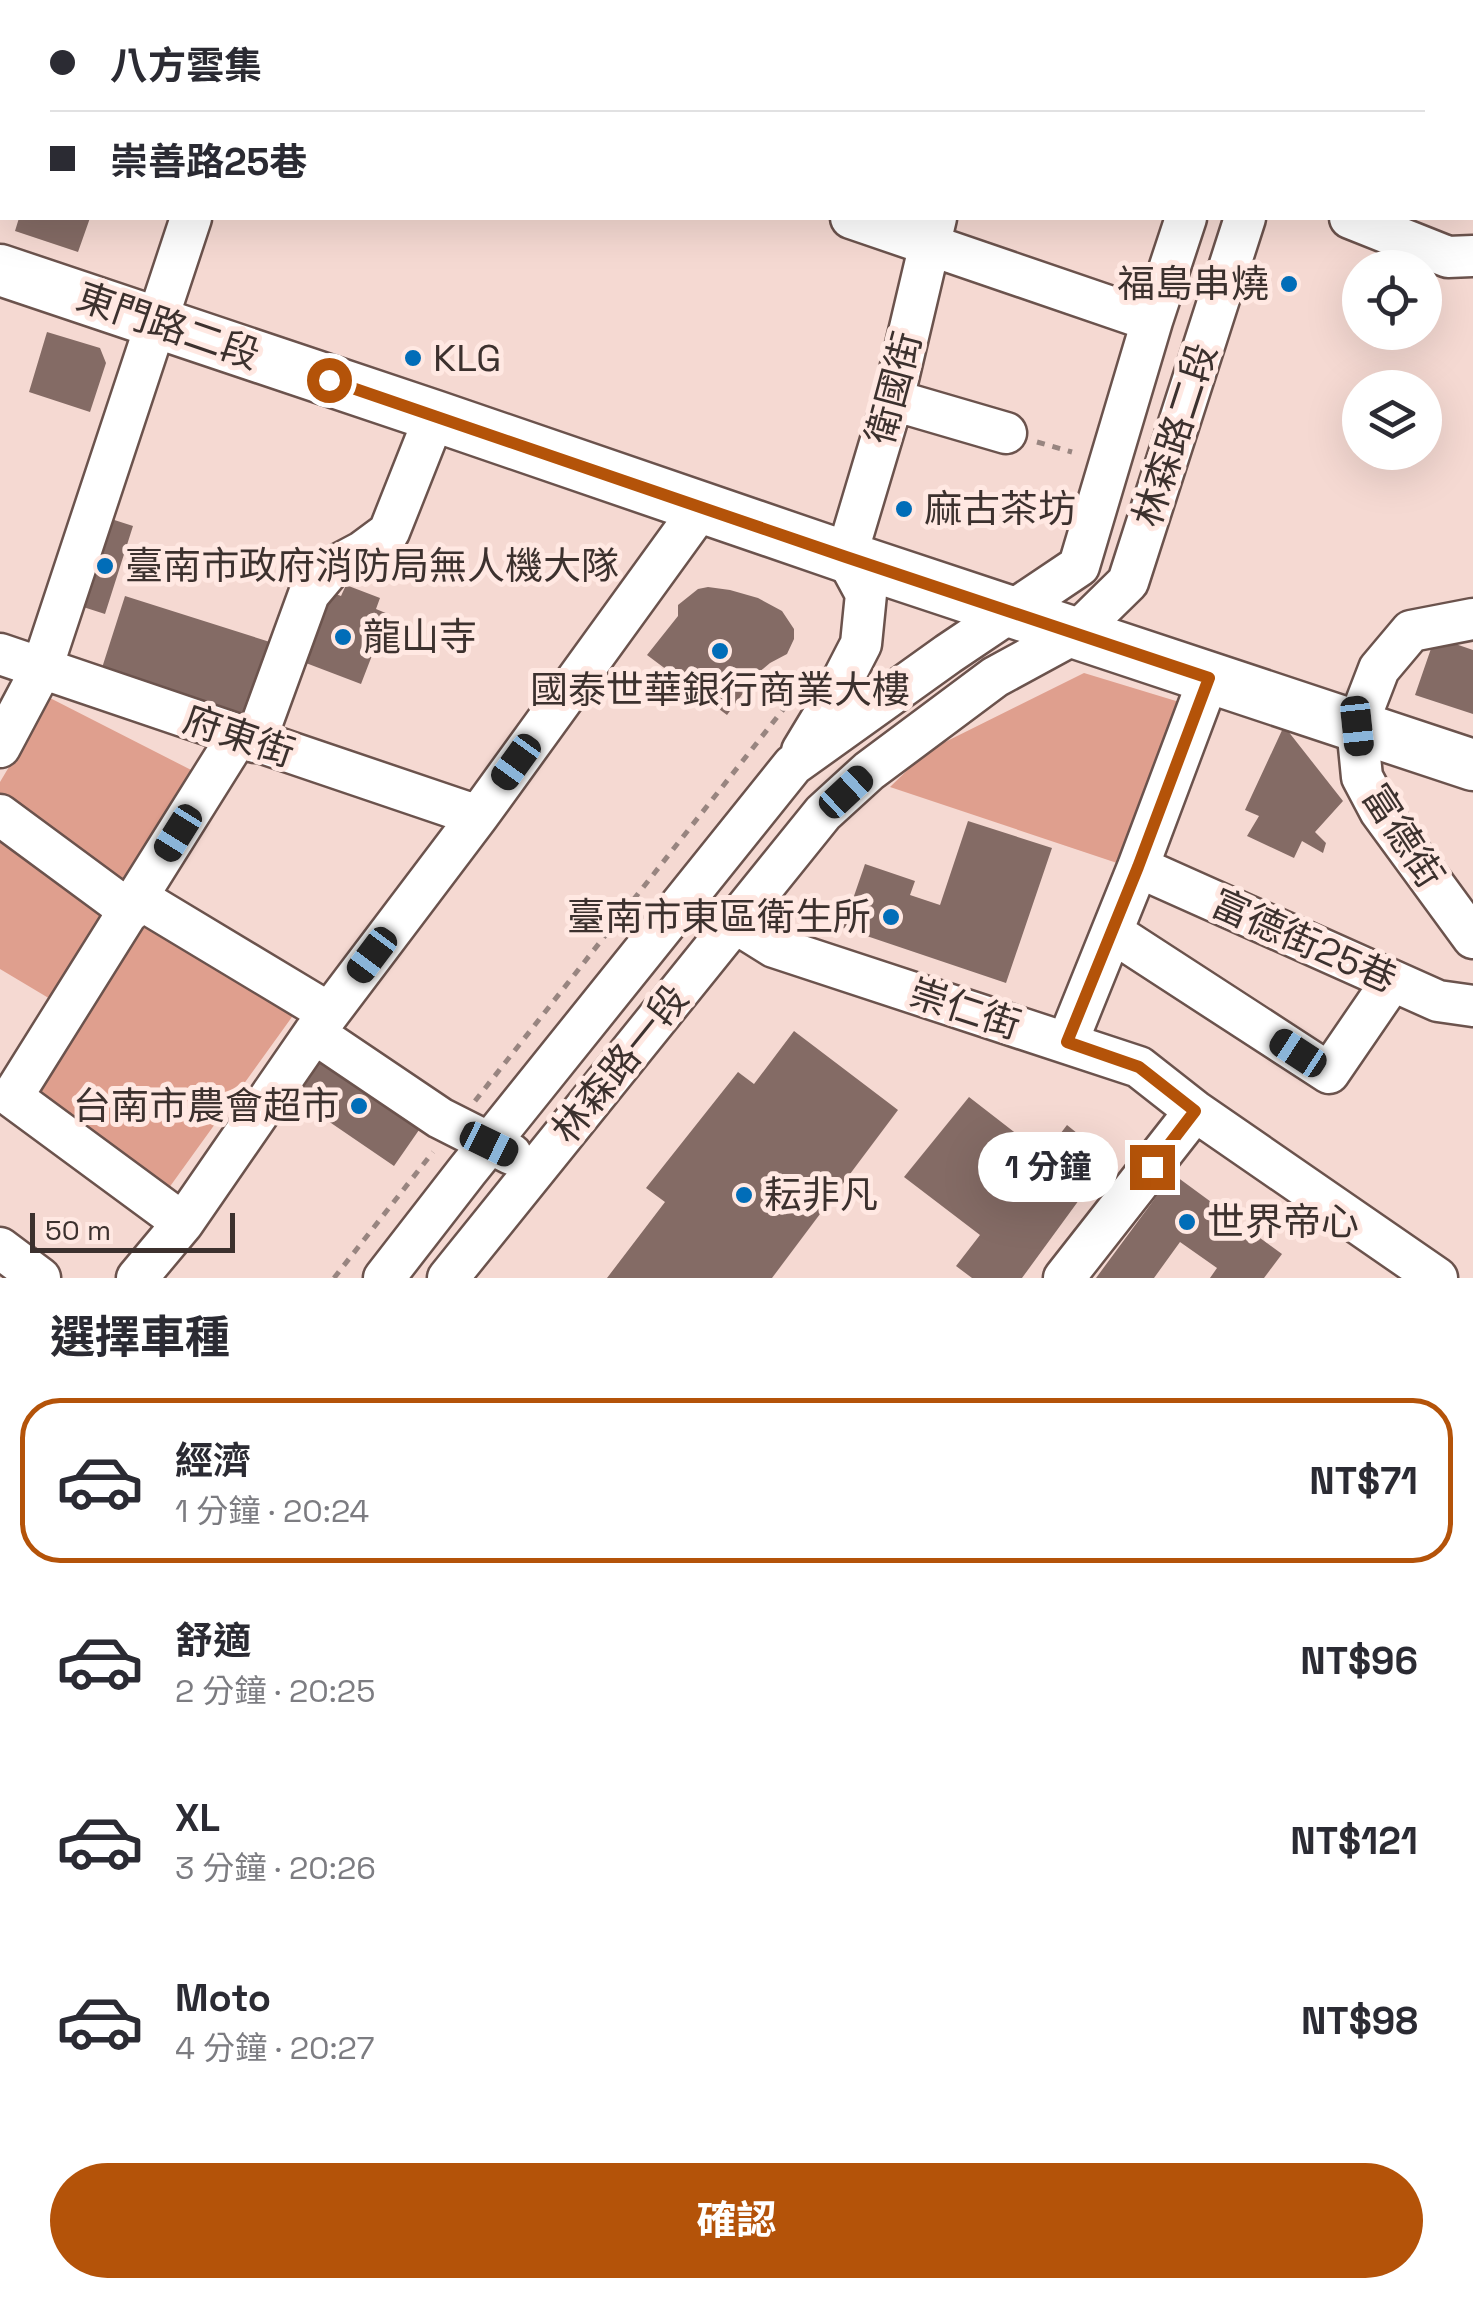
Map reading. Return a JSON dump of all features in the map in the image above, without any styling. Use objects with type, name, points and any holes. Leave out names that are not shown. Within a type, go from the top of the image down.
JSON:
[{"type":"main road","name":"東門路二段","points":[[0,270],[1473,765]]},
{"type":"street","points":[[0,746],[42,668],[190,220]]},
{"type":"street","points":[[864,220],[933,231],[1152,321]]},
{"type":"street","name":"林森路二段","points":[[1011,612],[1079,566],[1185,220]]},
{"type":"street","name":"林森路二段","points":[[1076,633],[1128,582],[1243,220]]},
{"type":"street","points":[[1355,220],[1448,257],[1473,256]]},
{"type":"street","name":"衛國街","points":[[846,557],[893,400],[933,231]]},
{"type":"street","points":[[893,400],[1006,433]]},
{"type":"street","points":[[183,1223],[12,1097],[134,905],[247,739],[308,594],[330,569],[389,532],[435,416]]},
{"type":"street","points":[[138,1278],[183,1223],[322,1023],[702,508]]},
{"type":"street","points":[[793,765],[861,644],[866,594],[846,557]]},
{"type":"street","name":"林森路一段","points":[[384,1278],[472,1135],[793,765],[1011,612]]},
{"type":"street","points":[[1357,726],[1379,670],[1411,631],[1473,619]]},
{"type":"street","name":"林森路一段","points":[[448,1278],[823,813],[869,771],[995,677],[1076,633]]},
{"type":"street","name":"府東街","points":[[0,654],[478,816]]},
{"type":"street","points":[[1067,1042],[1209,678]]},
{"type":"street","name":"富德街","points":[[1357,726],[1362,778],[1380,810],[1473,938]]},
{"type":"street","points":[[0,815],[322,1023],[440,1118],[538,1167]]},
{"type":"street","name":"富德街25巷","points":[[1138,867],[1438,1001],[1473,1006]]},
{"type":"street","name":"崇仁街","points":[[734,922],[774,947],[1139,1067],[1195,1111],[1437,1278]]},
{"type":"street","points":[[1112,932],[1329,1073],[1392,981]]},
{"type":"street","points":[[1064,1278],[1195,1111]]},
{"type":"street","points":[[0,1248],[40,1278]]},
{"type":"path","points":[[334,1278],[472,1135],[800,687]]},
{"type":"shaded area","points":[[1084,673],[1176,701],[1182,707],[1126,866],[890,787],[927,751]]},
{"type":"shaded area","points":[[50,698],[201,775],[116,912],[297,1010],[166,1192],[28,1097],[77,1015],[0,969],[0,782]]},
{"type":"building","points":[[18,220],[89,220],[78,252],[15,231]]},
{"type":"building","points":[[47,332],[100,348],[106,363],[90,412],[29,392]]},
{"type":"building","name":"臺南市政府消防局無人機大隊","points":[[105,517],[133,526],[105,614],[77,605]]},
{"type":"building","name":"龍山寺","points":[[346,585],[380,598],[376,609],[388,614],[361,684],[298,660],[325,590],[341,596]]},
{"type":"building","name":"國泰世華銀行商業大樓","points":[[708,587],[758,598],[782,611],[794,629],[787,654],[758,673],[727,715],[647,655],[678,616],[678,605],[698,589]]},
{"type":"building","points":[[125,596],[273,643],[249,718],[101,671]]},
{"type":"building","points":[[1435,637],[1473,650],[1473,714],[1415,695]]},
{"type":"building","points":[[1284,726],[1343,801],[1315,832],[1326,843],[1323,853],[1302,841],[1294,858],[1247,836],[1259,816],[1245,810]]},
{"type":"building","points":[[968,821],[1052,848],[1006,983],[843,928],[865,864],[915,881],[910,895],[940,905]]},
{"type":"building","points":[[794,1031],[898,1110],[772,1278],[607,1278],[665,1202],[646,1188],[738,1072],[754,1084]]},
{"type":"building","name":"台南市農會超市","points":[[325,1045],[428,1117],[394,1166],[290,1095]]},
{"type":"building","points":[[969,1097],[1044,1155],[1067,1125],[1109,1159],[1022,1278],[972,1278],[956,1266],[980,1235],[904,1177]]},
{"type":"building","name":"世界帝心","points":[[1173,1174],[1282,1254],[1264,1278],[1210,1278],[1217,1268],[1180,1242],[1154,1278],[1096,1278]]},
{"type":"place","name":"福島串燒","points":[[1289,284]]},
{"type":"place","name":"KLG","points":[[413,358]]},
{"type":"place","name":"麻古茶坊","points":[[904,509]]},
{"type":"place","name":"臺南市政府消防局無人機大隊","points":[[105,566]]},
{"type":"place","name":"龍山寺","points":[[343,637]]},
{"type":"place","name":"國泰世華銀行商業大樓","points":[[720,651]]},
{"type":"place","name":"臺南市東區衛生所","points":[[891,917]]},
{"type":"place","name":"台南市農會超市","points":[[359,1106]]},
{"type":"place","name":"耘非凡","points":[[744,1195]]},
{"type":"place","name":"世界帝心","points":[[1187,1222]]},
{"type":"route","points":[[329,380],[1209,678],[1067,1042],[1139,1067],[1195,1111],[1152,1167]]}]
